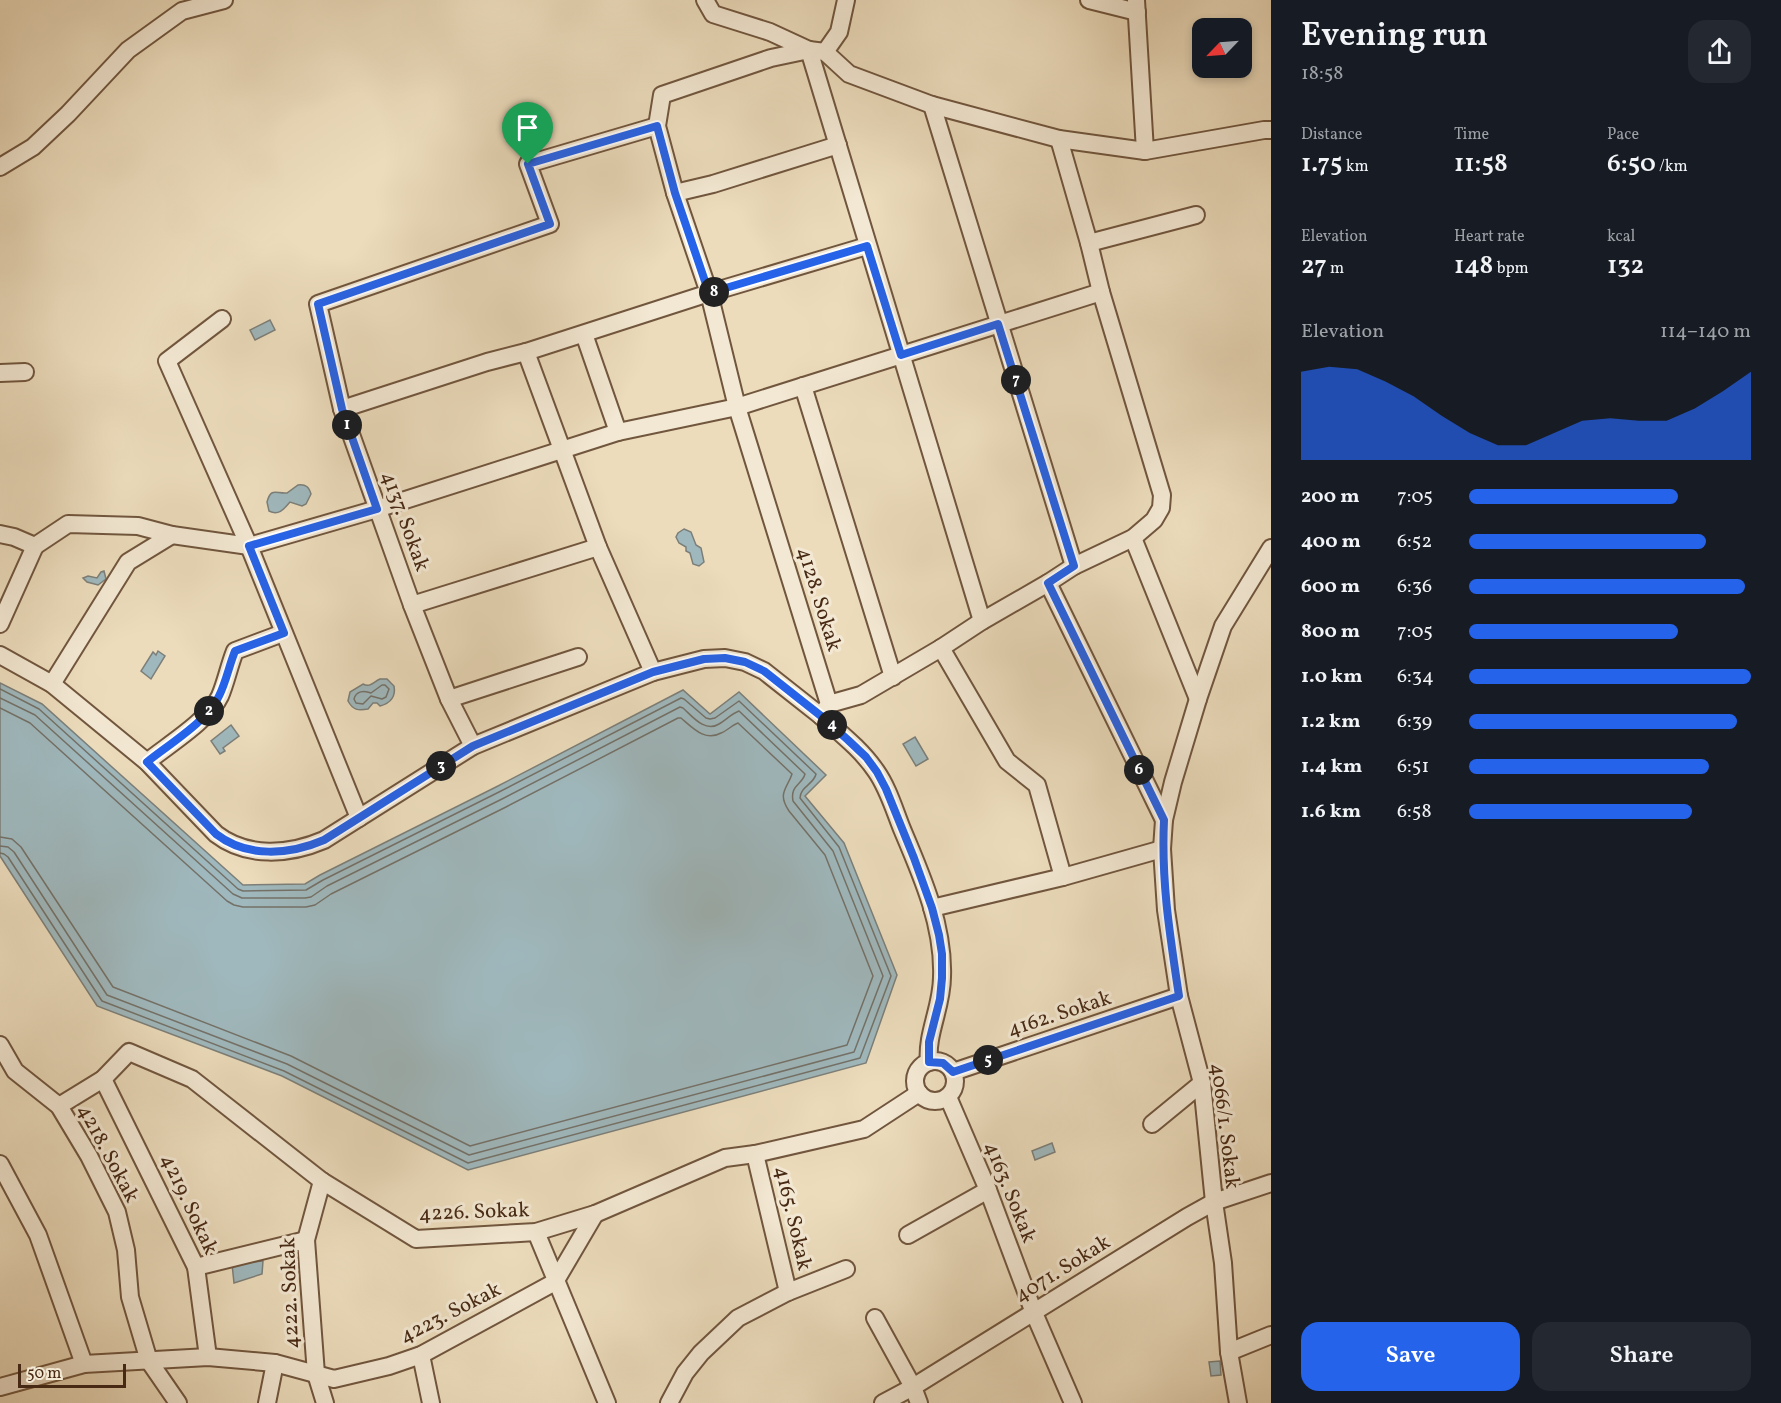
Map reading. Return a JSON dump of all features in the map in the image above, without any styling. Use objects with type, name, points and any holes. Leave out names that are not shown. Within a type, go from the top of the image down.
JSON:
[{"type":"street","points":[[0,167],[33,147],[68,114],[128,50],[182,10],[224,0]]},
{"type":"street","points":[[705,0],[713,14],[770,32],[817,51],[849,74],[932,105],[1059,139],[1145,151],[1271,130]]},
{"type":"street","points":[[657,126],[662,94],[771,58],[817,51],[839,32],[846,0]]},
{"type":"street","points":[[1089,0],[1137,6],[1145,151]]},
{"type":"street","points":[[817,51],[838,145],[867,246],[982,621]]},
{"type":"street","points":[[932,105],[1074,566]]},
{"type":"street","name":"4128. Sokak","points":[[657,126],[675,193],[709,293],[736,407],[825,710]]},
{"type":"street","name":"4137. Sokak","points":[[473,746],[449,699],[377,509],[342,409],[318,304],[550,224],[528,164],[657,126]]},
{"type":"street","points":[[825,710],[861,695],[1074,566],[1133,538],[1154,520],[1161,508],[1162,495],[1101,292],[1059,139]]},
{"type":"street","points":[[675,193],[713,184],[838,145]]},
{"type":"street","points":[[1089,243],[1196,215]]},
{"type":"street","points":[[342,409],[709,293],[867,246]]},
{"type":"street","points":[[0,624],[34,546],[68,524],[138,526],[172,535],[249,546],[377,509],[618,432],[736,407],[1101,292]]},
{"type":"street","points":[[222,319],[167,361],[249,546],[359,818]]},
{"type":"street","points":[[584,334],[618,432]]},
{"type":"street","points":[[526,352],[598,547],[653,672]]},
{"type":"street","points":[[0,373],[25,372]]},
{"type":"street","points":[[803,386],[893,676]]},
{"type":"street","points":[[0,534],[14,537],[34,546]]},
{"type":"street","points":[[52,684],[128,562],[172,535]]},
{"type":"street","points":[[1133,538],[1198,699]]},
{"type":"street","points":[[412,605],[598,547]]},
{"type":"street","name":"4066/1. Sokak","points":[[1238,1403],[1229,1352],[1223,1263],[1214,1202],[1202,1083],[1179,996],[1166,910],[1162,849],[1164,820],[1173,782],[1223,626],[1271,548]]},
{"type":"street","points":[[1048,583],[1164,820]]},
{"type":"street","points":[[147,762],[204,717],[212,708],[219,696],[235,651],[284,633]]},
{"type":"street","points":[[941,648],[1007,761],[1037,785],[1063,877]]},
{"type":"street","points":[[0,656],[52,684],[147,762],[226,842],[239,848],[255,851],[291,851],[324,840],[473,746],[653,672],[704,659],[725,658],[745,662],[764,671],[825,710],[866,757],[886,789],[932,908],[942,954],[942,978],[938,1010],[929,1042],[929,1062]]},
{"type":"street","points":[[449,699],[578,657]]},
{"type":"street","points":[[932,908],[1063,877],[1162,849]]},
{"type":"street","name":"4162. Sokak","points":[[953,1072],[1179,996]]},
{"type":"street","name":"4218. Sokak","points":[[0,1045],[15,1071],[59,1106],[89,1156],[117,1212],[126,1250],[130,1297],[149,1361],[178,1403]]},
{"type":"street","name":"4226. Sokak","points":[[103,1079],[129,1052],[192,1079],[322,1181],[416,1239],[536,1232],[595,1214],[725,1158],[755,1154]]},
{"type":"street","points":[[929,1062],[943,1063],[953,1072],[955,1085],[948,1097],[935,1101],[919,1093],[916,1087],[917,1075],[929,1062]]},
{"type":"street","points":[[0,1079],[15,1071]]},
{"type":"street","points":[[59,1106],[103,1079]]},
{"type":"street","name":"4219. Sokak","points":[[103,1079],[196,1267],[208,1357]]},
{"type":"street","points":[[1152,1124],[1202,1083]]},
{"type":"street","points":[[755,1154],[864,1129],[919,1093]]},
{"type":"street","name":"4163. Sokak","points":[[948,1097],[988,1190],[1034,1313],[1073,1403]]},
{"type":"street","name":"4165. Sokak","points":[[755,1154],[788,1292]]},
{"type":"street","points":[[0,1164],[38,1236],[84,1364]]},
{"type":"street","name":"4222. Sokak","points":[[322,1181],[306,1240],[316,1374],[325,1403]]},
{"type":"street","name":"4071. Sokak","points":[[883,1403],[916,1395],[1034,1313],[1214,1202],[1271,1183]]},
{"type":"street","points":[[908,1235],[988,1190]]},
{"type":"street","points":[[555,1282],[595,1214]]},
{"type":"street","points":[[536,1232],[607,1403]]},
{"type":"street","points":[[196,1267],[306,1240]]},
{"type":"street","points":[[669,1403],[685,1373],[701,1353],[738,1318],[788,1292],[846,1269]]},
{"type":"street","name":"4223. Sokak","points":[[0,1387],[84,1364],[208,1357],[275,1363],[334,1379],[388,1366],[421,1355],[555,1282]]},
{"type":"street","points":[[875,1318],[916,1395]]},
{"type":"street","points":[[1229,1352],[1271,1335]]},
{"type":"street","points":[[421,1355],[431,1403]]},
{"type":"street","points":[[267,1403],[275,1363]]},
{"type":"water","points":[[270,320],[275,330],[255,340],[250,330]]},
{"type":"water","points":[[298,485],[308,488],[311,494],[306,504],[302,506],[290,502],[278,512],[269,511],[267,502],[270,494],[287,493]]},
{"type":"water","points":[[684,529],[691,532],[696,545],[701,548],[704,562],[699,566],[693,564],[690,553],[676,537]]},
{"type":"water","points":[[104,571],[106,579],[98,585],[87,582],[83,578],[88,576],[97,578]]},
{"type":"water","points":[[158,651],[165,656],[151,679],[141,671],[153,652],[156,655]]},
{"type":"water","points":[[380,679],[387,679],[394,686],[394,693],[390,701],[380,706],[373,703],[364,710],[352,706],[348,701],[350,692],[363,684],[370,685]]},
{"type":"water","points":[[0,683],[42,704],[243,885],[305,884],[683,690],[710,714],[739,692],[826,775],[805,796],[844,843],[897,975],[866,1063],[468,1170],[282,1076],[97,1006],[0,856]]},
{"type":"water","points":[[231,725],[239,736],[223,748],[225,751],[220,754],[211,741]]},
{"type":"water","points":[[915,737],[928,759],[916,766],[903,744]]},
{"type":"water","points":[[1052,1143],[1055,1152],[1035,1160],[1032,1151]]},
{"type":"water","points":[[263,1261],[262,1274],[234,1283],[232,1264]]},
{"type":"water","points":[[1220,1361],[1221,1375],[1211,1376],[1209,1362]]},
{"type":"route","points":[[657,126],[675,193],[709,293],[867,246],[901,355],[998,324],[1074,566],[1048,583],[1164,820],[1162,849],[1166,910],[1179,996],[953,1072],[943,1063],[929,1062],[929,1042],[940,999],[942,954],[932,908],[886,789],[866,757],[848,740],[764,671],[745,662],[725,658],[704,659],[653,672],[473,746],[324,840],[291,851],[255,851],[239,848],[226,842],[147,762],[204,717],[212,708],[219,696],[235,651],[284,633],[249,546],[377,509],[342,409],[318,304],[550,224],[528,164],[657,126]]}]
